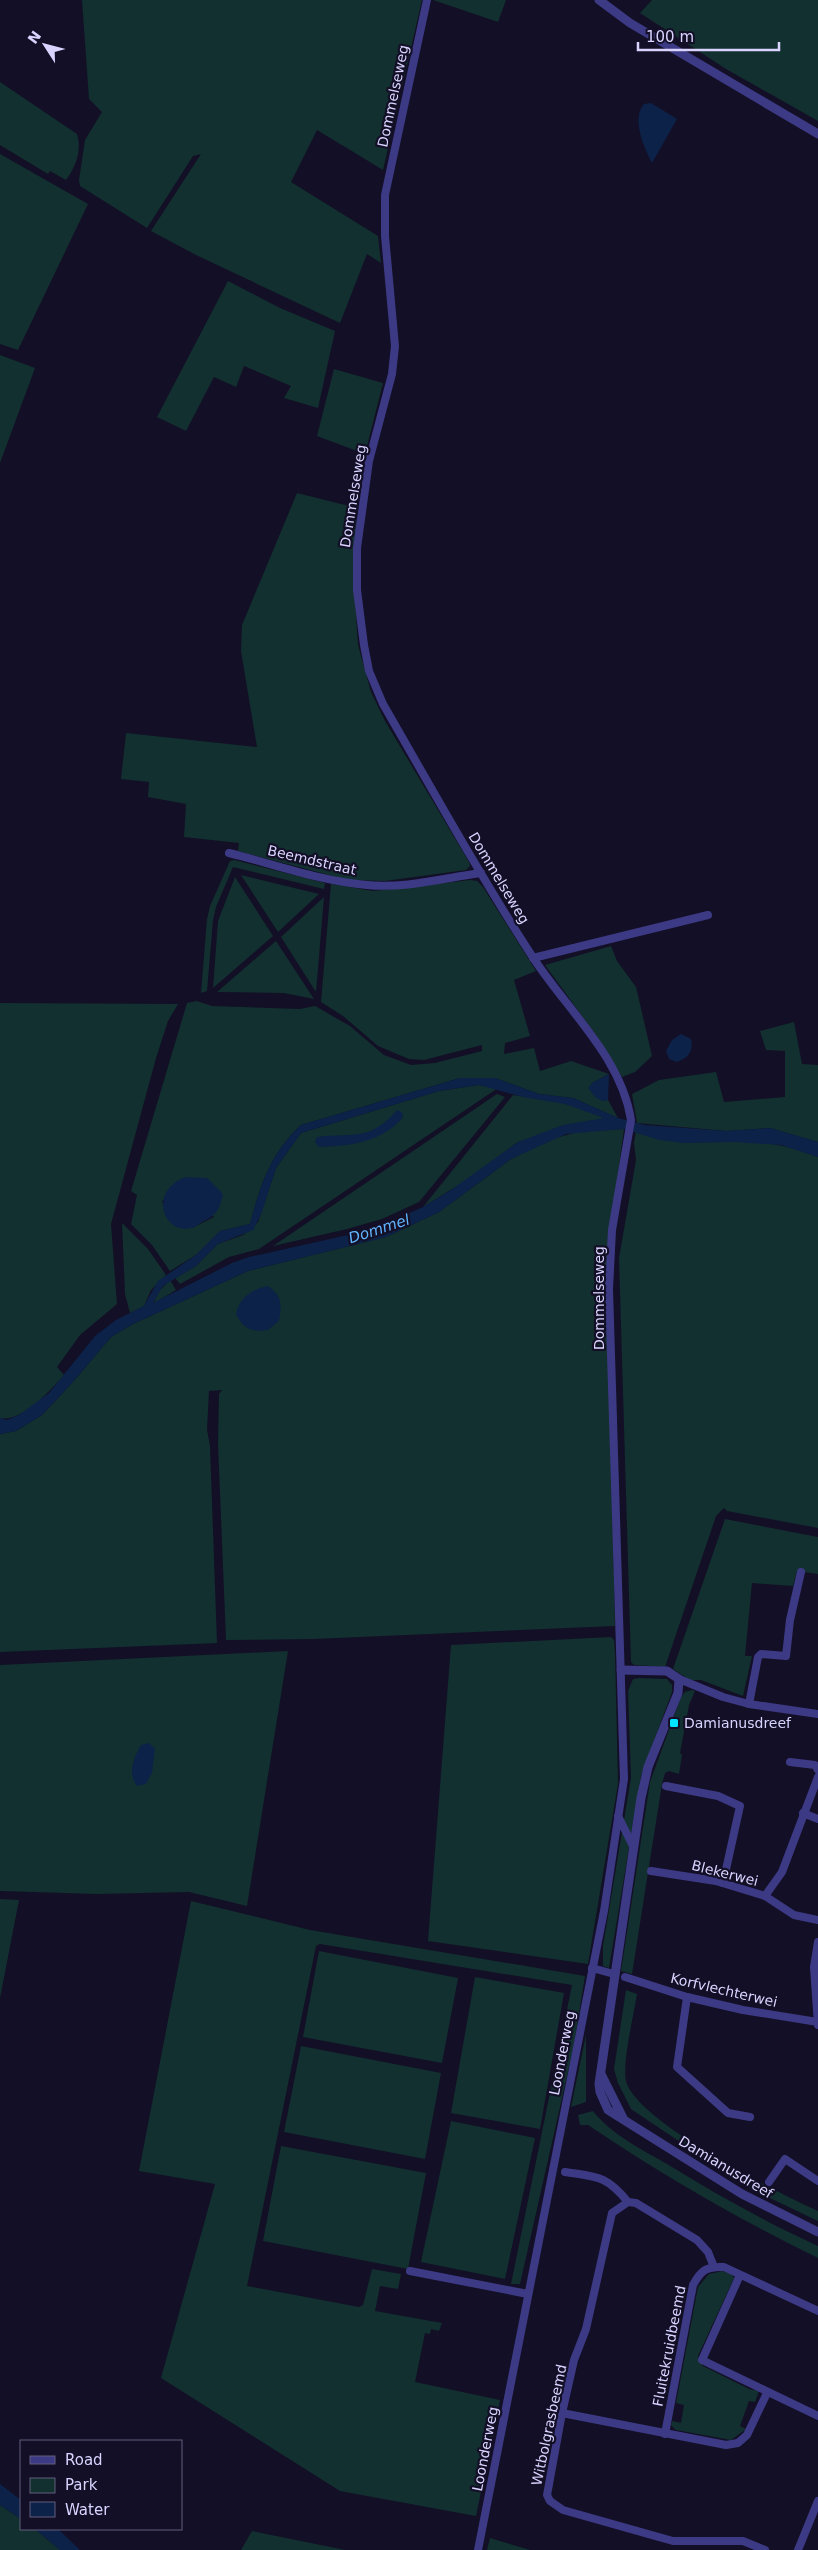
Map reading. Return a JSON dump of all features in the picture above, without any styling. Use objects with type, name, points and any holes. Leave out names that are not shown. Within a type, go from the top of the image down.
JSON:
[{"type":"street","name":"Dommelseweg","points":[[427,0],[385,195],[385,236],[394,346],[392,374],[369,461],[363,498],[357,548],[357,590],[369,671],[383,704],[481,873],[533,958],[605,1055],[626,1097],[631,1120],[612,1230],[609,1289],[621,1670]]},
{"type":"street","points":[[599,0],[630,23],[818,134]]},
{"type":"street","name":"Beemdstraat","points":[[228,853],[337,881],[368,886],[404,884],[481,873]]},
{"type":"street","points":[[533,958],[708,914]]},
{"type":"street","points":[[749,1704],[758,1657],[761,1654],[786,1656],[790,1620],[800,1572]]},
{"type":"street","points":[[621,1670],[667,1671],[679,1679],[723,1697],[749,1704],[818,1714]]},
{"type":"street","name":"Loonderweg","points":[[478,2550],[604,1911],[624,1779],[621,1670]]},
{"type":"street","name":"Damianusdreef","points":[[679,1679],[678,1693],[648,1767],[641,1798],[601,2074],[623,2119],[742,2194],[818,2232]]},
{"type":"street","points":[[790,1762],[815,1765],[818,1770]]},
{"type":"street","points":[[765,1896],[782,1872],[818,1777]]},
{"type":"street","points":[[666,1786],[718,1796],[740,1806],[723,1883]]},
{"type":"street","points":[[803,1813],[818,1819]]},
{"type":"street","points":[[618,1816],[635,1849]]},
{"type":"street","name":"Blekerwei","points":[[650,1871],[723,1883],[765,1896],[794,1915],[818,1920]]},
{"type":"street","points":[[818,1942],[816,1967],[818,2027]]},
{"type":"street","points":[[592,1968],[614,1974]]},
{"type":"street","name":"Korfvlechterwei","points":[[625,1977],[687,1997],[743,2010],[818,2022]]},
{"type":"street","points":[[687,1997],[677,2067],[728,2113],[750,2117]]},
{"type":"street","points":[[770,2182],[785,2159],[818,2181]]},
{"type":"street","points":[[565,2172],[602,2178],[615,2187],[628,2202],[636,2203],[697,2240],[708,2252],[714,2267],[724,2267],[818,2311]]},
{"type":"street","name":"Witbolgrasbeemd","points":[[628,2202],[612,2213],[607,2225],[586,2329],[574,2360],[562,2413],[547,2495],[550,2501],[563,2510],[674,2541],[743,2541],[765,2550]]},
{"type":"street","name":"Fluitekruidbeemd","points":[[664,2434],[693,2285],[699,2274],[708,2267],[714,2267]]},
{"type":"street","points":[[410,2271],[528,2294]]},
{"type":"street","points":[[740,2275],[702,2360],[818,2416]]},
{"type":"street","points":[[562,2413],[726,2445],[738,2443],[747,2435],[767,2393]]},
{"type":"street","points":[[798,2550],[818,2501]]},
{"type":"green space","points":[[82,0],[422,0],[383,170],[317,130],[291,182],[378,236],[381,263],[367,254],[340,323],[196,255],[151,231],[201,154],[193,156],[147,228],[80,186],[79,180],[85,140],[102,112],[89,99]]},
{"type":"green space","points":[[433,0],[506,0],[498,22]]},
{"type":"green space","points":[[652,0],[818,0],[818,121],[726,69],[640,13]]},
{"type":"green space","points":[[0,82],[77,134],[79,146],[77,158],[73,170],[66,180],[50,171],[48,174],[0,145]]},
{"type":"green space","points":[[0,154],[88,204],[18,350],[0,344]]},
{"type":"green space","points":[[228,281],[280,308],[335,331],[318,408],[284,398],[291,386],[244,366],[236,387],[214,377],[186,431],[157,417]]},
{"type":"green space","points":[[0,355],[35,368],[0,463]]},
{"type":"green space","points":[[334,369],[383,383],[365,454],[317,436]]},
{"type":"green space","points":[[297,493],[349,506],[355,512],[357,522],[353,568],[358,645],[371,692],[385,721],[469,862],[470,866],[466,870],[385,881],[348,880],[238,851],[239,843],[184,837],[186,804],[148,797],[149,782],[121,779],[126,733],[257,747],[241,651],[242,625]]},
{"type":"green space","points":[[234,860],[325,883],[324,889],[233,867],[216,907],[213,920],[207,991],[201,993],[207,919],[210,906],[230,861]]},
{"type":"green space","points":[[241,875],[319,894],[278,932]]},
{"type":"green space","points":[[235,877],[273,936],[213,988],[218,921]]},
{"type":"green space","points":[[470,880],[477,881],[483,887],[536,971],[514,980],[530,1036],[505,1043],[504,1054],[534,1048],[540,1071],[571,1061],[609,1074],[592,1083],[603,1101],[608,1100],[618,1118],[573,1098],[539,1094],[495,1078],[460,1078],[301,1125],[290,1136],[268,1170],[250,1224],[220,1231],[196,1255],[170,1271],[152,1245],[131,1224],[137,1195],[131,1191],[187,1003],[197,1001],[212,1006],[300,1009],[315,1006],[350,1026],[384,1055],[411,1065],[435,1063],[482,1051],[482,1045],[424,1060],[409,1059],[378,1046],[343,1016],[321,1002],[331,884],[373,891]],"holes":[[[172,1185],[214,1217],[192,1228],[162,1202]]]},
{"type":"green space","points":[[324,897],[316,992],[281,937]]},
{"type":"green space","points":[[276,941],[314,999],[284,993],[217,992]]},
{"type":"green space","points":[[611,946],[617,961],[636,987],[652,1056],[635,1072],[622,1077],[598,1038],[545,965]]},
{"type":"green space","points":[[0,1003],[178,1004],[168,1021],[156,1058],[111,1224],[117,1304],[80,1335],[57,1367],[64,1375],[51,1389],[26,1411],[8,1418],[0,1418]]},
{"type":"green space","points":[[794,1022],[802,1064],[818,1065],[818,1142],[770,1128],[726,1131],[637,1123],[632,1094],[659,1080],[716,1072],[724,1102],[785,1097],[785,1051],[766,1050],[760,1031]]},
{"type":"green space","points":[[479,1085],[498,1088],[259,1249],[229,1257],[180,1284],[175,1278],[196,1266],[218,1244],[243,1235],[258,1222],[276,1168],[301,1133],[439,1091]]},
{"type":"green space","points":[[497,1094],[505,1097],[419,1202],[382,1219],[273,1246]]},
{"type":"green space","points":[[513,1095],[565,1103],[605,1118],[518,1142],[465,1181],[423,1207]]},
{"type":"green space","points":[[624,1129],[607,1254],[615,1626],[314,1639],[226,1640],[218,1444],[219,1394],[222,1390],[209,1391],[207,1430],[210,1446],[217,1643],[0,1652],[0,1434],[16,1431],[42,1415],[111,1337],[133,1324],[248,1271],[386,1237],[439,1212],[511,1159],[552,1139],[581,1131]]},
{"type":"green space","points":[[636,1131],[652,1137],[684,1142],[773,1144],[818,1157],[818,1528],[727,1511],[724,1508],[716,1516],[665,1667],[634,1665],[631,1662],[619,1258],[636,1160],[634,1143]]},
{"type":"green space","points":[[122,1223],[148,1249],[166,1275],[151,1290],[144,1306],[130,1313],[125,1294]]},
{"type":"green space","points":[[170,1280],[176,1290],[153,1304],[159,1291]]},
{"type":"green space","points":[[725,1519],[818,1537],[818,1574],[797,1571],[793,1586],[752,1583],[745,1656],[752,1656],[743,1696],[701,1680],[690,1680],[673,1669]]},
{"type":"green space","points":[[611,1637],[614,1640],[615,1653],[618,1784],[588,1964],[428,1941],[451,1645]]},
{"type":"green space","points":[[288,1651],[247,1906],[189,1892],[96,1894],[0,1891],[0,1665]]},
{"type":"green space","points":[[633,1679],[667,1679],[672,1685],[672,1692],[641,1776],[609,1968],[603,1966],[603,1946],[631,1778],[628,1691]]},
{"type":"green space","points":[[695,1691],[689,1705],[680,1753],[682,1755],[679,1774],[669,1771],[665,1773],[662,1784],[632,1974],[621,1971],[650,1782],[681,1697],[685,1692]]},
{"type":"green space","points":[[0,1899],[19,1900],[0,1998]]},
{"type":"green space","points":[[191,1901],[310,1930],[585,1976],[574,2045],[520,2284],[511,2284],[572,1985],[320,1944],[316,1946],[247,2286],[359,2307],[363,2305],[372,2269],[401,2274],[398,2289],[380,2286],[375,2311],[442,2323],[439,2331],[431,2329],[430,2334],[425,2333],[415,2382],[500,2400],[476,2516],[340,2491],[161,2378],[215,2184],[139,2171]]},
{"type":"green space","points":[[319,1951],[458,1978],[442,2063],[303,2037]]},
{"type":"green space","points":[[475,1977],[564,1993],[540,2129],[451,2113]]},
{"type":"green space","points":[[626,1990],[637,1994],[625,2073],[626,2081],[635,2097],[655,2116],[711,2154],[742,2173],[818,2211],[818,2221],[747,2187],[631,2109],[618,2083],[614,2069]]},
{"type":"green space","points":[[586,2035],[586,2102],[571,2107]]},
{"type":"green space","points":[[301,2046],[441,2073],[425,2159],[284,2132]]},
{"type":"green space","points":[[593,2111],[608,2127],[637,2147],[741,2207],[818,2246],[818,2258],[701,2196],[588,2125],[580,2125],[578,2115]]},
{"type":"green space","points":[[451,2121],[535,2138],[505,2279],[421,2262]]},
{"type":"green space","points":[[281,2146],[426,2173],[408,2269],[263,2241]]},
{"type":"green space","points":[[723,2271],[731,2274],[734,2278],[698,2356],[699,2361],[703,2366],[749,2389],[759,2391],[755,2402],[749,2401],[740,2426],[746,2429],[731,2440],[676,2430],[671,2425],[672,2421],[681,2423],[684,2405],[676,2403],[698,2287],[709,2274]]},
{"type":"green space","points":[[0,2505],[20,2518],[20,2530],[36,2530],[60,2550],[0,2550]]},
{"type":"green space","points":[[252,2531],[345,2550],[241,2550]]},
{"type":"green space","points":[[490,2538],[530,2550],[487,2550]]},
{"type":"water","points":[[651,103],[677,119],[652,163],[640,133],[639,125],[640,110],[644,104]]},
{"type":"water","points":[[681,1034],[691,1039],[692,1047],[687,1056],[677,1062],[669,1059],[666,1051],[672,1040]]},
{"type":"water","points":[[609,1074],[608,1100],[603,1101],[596,1098],[588,1088],[592,1083]]},
{"type":"water","name":"Dommel","points":[[460,1078],[495,1078],[539,1094],[573,1098],[618,1118],[645,1125],[726,1131],[770,1128],[818,1142],[818,1157],[781,1145],[735,1142],[684,1143],[659,1140],[624,1129],[566,1134],[511,1159],[439,1212],[386,1237],[248,1271],[133,1324],[111,1337],[42,1415],[16,1431],[0,1434],[0,1418],[7,1420],[19,1415],[49,1393],[95,1336],[116,1320],[144,1306],[158,1281],[196,1255],[220,1231],[250,1224],[268,1170],[290,1136],[301,1125]],"holes":[[[479,1085],[523,1097],[565,1104],[604,1118],[563,1125],[518,1142],[451,1190],[423,1207],[386,1223],[348,1235],[249,1257],[232,1263],[153,1303],[163,1286],[196,1266],[218,1244],[253,1230],[262,1212],[276,1168],[301,1133],[439,1091]]]},
{"type":"water","points":[[397,1110],[402,1112],[403,1117],[386,1132],[376,1137],[354,1144],[319,1147],[315,1142],[317,1137],[360,1134],[369,1131],[378,1127]]},
{"type":"water","points":[[186,1177],[207,1178],[223,1194],[219,1208],[211,1217],[193,1228],[183,1229],[169,1221],[163,1207],[164,1199],[172,1185]]},
{"type":"water","points":[[268,1286],[276,1293],[280,1301],[279,1321],[268,1330],[252,1330],[242,1323],[236,1314],[238,1308],[243,1299],[251,1292]]},
{"type":"water","points":[[149,1743],[155,1749],[152,1773],[146,1784],[137,1786],[132,1776],[134,1760],[141,1745]]},
{"type":"water","points":[[0,2484],[20,2499],[20,2518],[0,2505]]},
{"type":"water","points":[[36,2530],[59,2530],[80,2550],[60,2550]]},
{"type":"place","name":"Damianusdreef","points":[[674,1723]]}]
